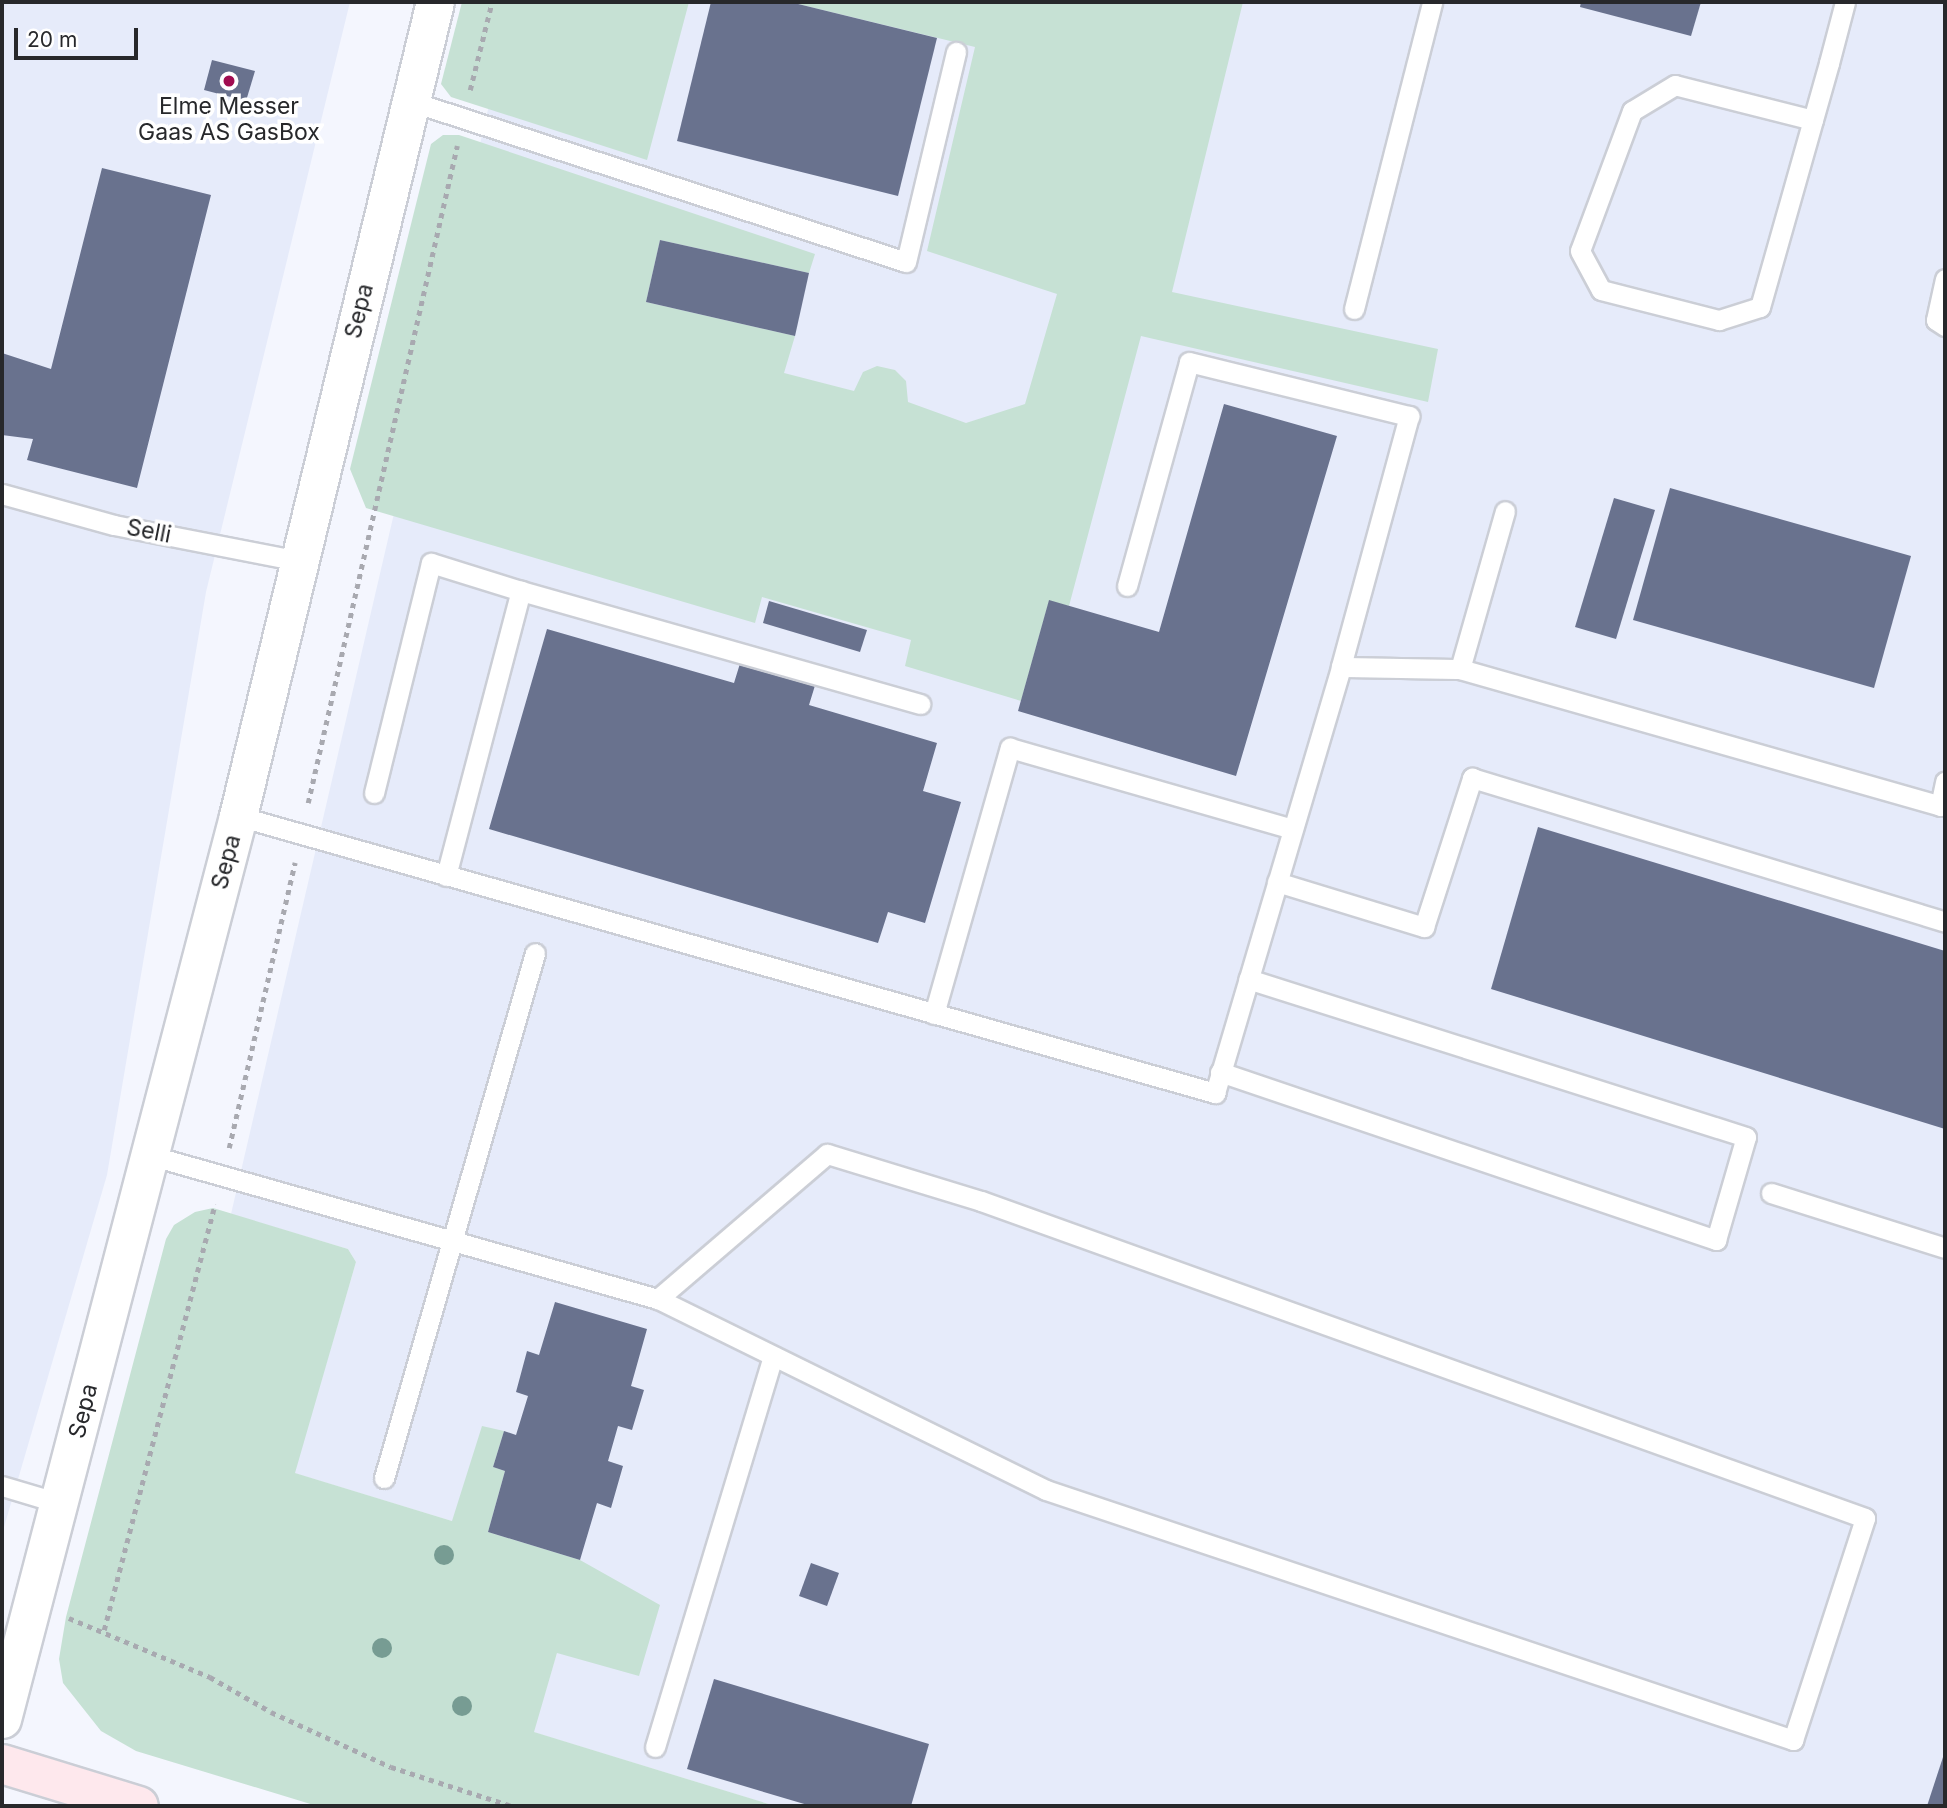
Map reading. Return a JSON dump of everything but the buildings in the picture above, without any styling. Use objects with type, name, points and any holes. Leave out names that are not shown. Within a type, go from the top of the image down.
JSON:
[{"type":"main road","points":[[2,1764],[139,1806]]},
{"type":"street","name":"Sepa","points":[[2,1719],[35,1606],[238,816],[435,2]]},
{"type":"lane","points":[[1354,309],[1432,2]]},
{"type":"lane","points":[[1813,120],[1675,85],[1632,111],[1580,251],[1601,290],[1719,320],[1760,307],[1813,120],[1845,2]]},
{"type":"lane","points":[[410,101],[906,262],[956,52]]},
{"type":"lane","points":[[1945,279],[1936,320],[1945,326]]},
{"type":"lane","points":[[238,816],[1215,1093],[1341,667],[1409,416],[1189,362],[1127,586]]},
{"type":"lane","name":"Selli","points":[[2,494],[114,525],[299,561]]},
{"type":"lane","points":[[1460,669],[1505,511]]},
{"type":"lane","points":[[374,793],[431,564],[920,704]]},
{"type":"lane","points":[[446,876],[521,591]]},
{"type":"lane","points":[[1341,667],[1460,669],[1940,806],[1945,782]]},
{"type":"lane","points":[[934,1014],[1010,748],[1293,829]]},
{"type":"lane","points":[[1278,882],[1424,927],[1472,778],[1945,922]]},
{"type":"lane","points":[[384,1478],[535,953]]},
{"type":"lane","points":[[1220,1072],[1716,1240],[1746,1137],[1248,979]]},
{"type":"lane","points":[[149,1155],[658,1299],[1046,1490],[1793,1740],[1865,1518],[981,1201],[827,1154],[658,1299]]},
{"type":"lane","points":[[1771,1193],[1945,1248]]},
{"type":"lane","points":[[654,1747],[773,1356]]},
{"type":"lane","points":[[2,1486],[60,1503]]},
{"type":"path","points":[[35,1606],[104,1630],[210,1677],[271,1712],[391,1767],[512,1806]]},
{"type":"shaded area","points":[[2,2],[350,2],[206,592],[107,1175],[2,1534]]},
{"type":"shaded area","points":[[513,2],[1945,2],[1945,1806],[775,1806],[533,1732],[557,1653],[488,1532],[294,1473],[356,1262],[348,1249],[231,1214]]},
{"type":"green space","points":[[462,2],[689,2],[647,160],[451,97],[441,84]]},
{"type":"green space","points":[[790,2],[1243,2],[1172,292],[1438,349],[1428,402],[1141,336],[1069,606],[1049,601],[1021,701],[905,666],[911,640],[762,597],[755,623],[366,508],[350,469],[431,144],[443,135],[459,135],[815,254],[809,273],[660,240],[646,302],[795,336],[784,373],[854,391],[863,372],[877,366],[895,370],[906,381],[908,402],[966,423],[1025,404],[1057,294],[927,251],[975,47]]},
{"type":"green space","points":[[213,1208],[348,1249],[356,1262],[295,1473],[452,1521],[482,1426],[504,1431],[493,1467],[505,1471],[488,1532],[580,1560],[660,1605],[639,1676],[557,1653],[534,1732],[775,1806],[317,1806],[136,1751],[101,1731],[63,1683],[59,1659],[66,1617],[166,1239],[174,1225],[195,1212]]},
{"type":"place","name":"Elme Messer Gaas AS GasBox","points":[[229,81]]}]
